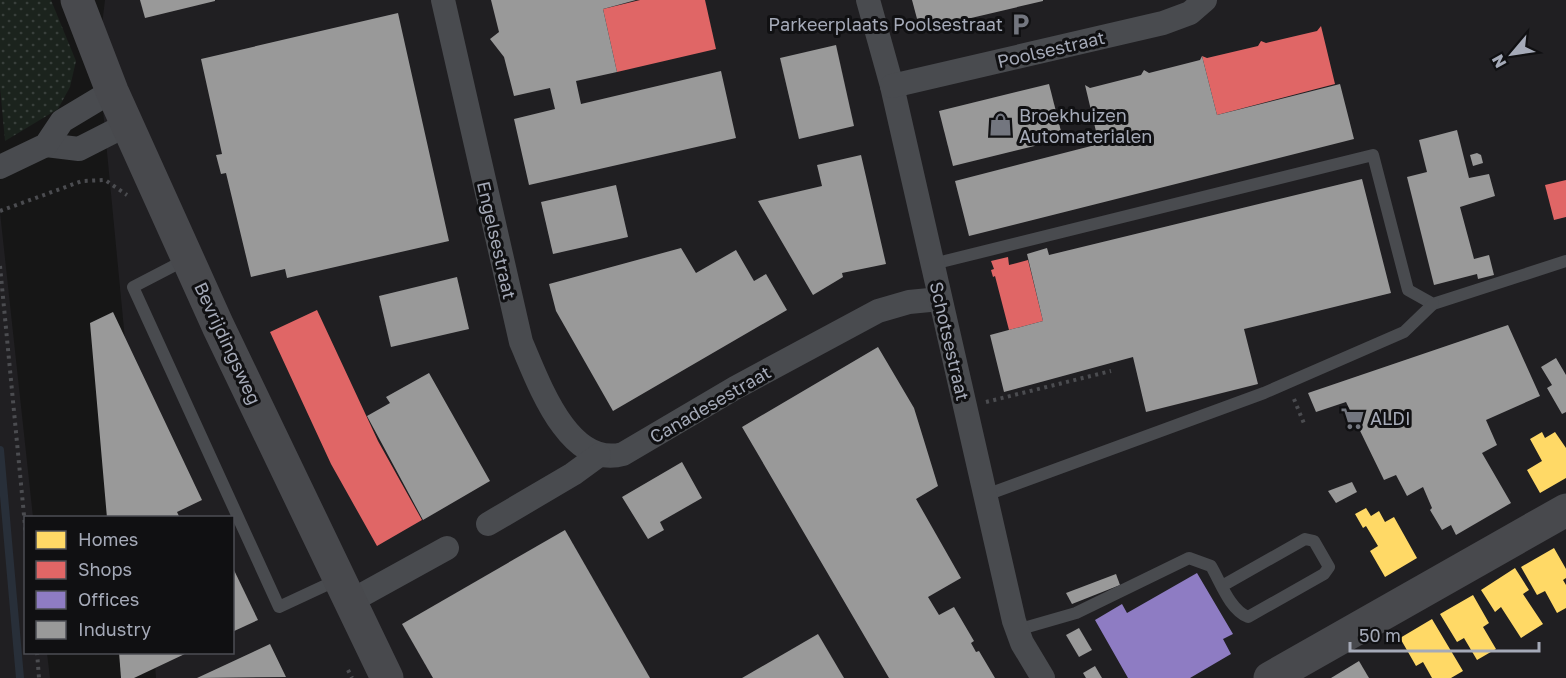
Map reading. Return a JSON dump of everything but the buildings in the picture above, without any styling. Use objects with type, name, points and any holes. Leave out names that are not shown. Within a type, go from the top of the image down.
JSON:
[{"type":"main road","name":"Bevrijdingsweg","points":[[77,1],[112,91],[218,326],[387,678]]},
{"type":"main road","points":[[1270,678],[1566,510]]},
{"type":"street","name":"Engelsestraat","points":[[443,0],[522,342],[537,379],[571,437],[583,448],[599,455]]},
{"type":"street","name":"Schotsestraat","points":[[868,0],[891,86],[1017,630],[1043,678]]},
{"type":"street","name":"Poolsestraat","points":[[891,86],[1163,23],[1190,13],[1204,0]]},
{"type":"street","points":[[0,167],[46,145],[62,122],[112,91]]},
{"type":"street","points":[[46,145],[79,148],[128,124]]},
{"type":"street","name":"Canadesestraat","points":[[488,524],[573,474],[599,455],[623,454],[735,388],[878,311],[909,302],[940,298]]},
{"type":"street","points":[[345,590],[447,548]]},
{"type":"lane","points":[[933,264],[1374,155],[1408,290],[1433,304]]},
{"type":"lane","points":[[189,258],[133,287],[279,607],[345,590]]},
{"type":"lane","points":[[986,495],[1302,377],[1404,333],[1433,304],[1566,261]]},
{"type":"lane","points":[[1017,630],[1076,613],[1189,558],[1211,566],[1222,586],[1238,614],[1248,617],[1324,574],[1329,567],[1314,540],[1305,539],[1222,586]]},
{"type":"path","points":[[0,211],[82,181],[105,180],[126,194],[131,204]]},
{"type":"path","points":[[0,266],[24,516]]},
{"type":"path","points":[[965,407],[1111,371]]},
{"type":"path","points":[[1302,377],[1305,390],[1293,396],[1305,426]]},
{"type":"path","points":[[37,654],[39,678]]},
{"type":"path","points":[[344,660],[352,678]]},
{"type":"shaded area","points":[[0,0],[51,0],[76,61],[70,87],[58,109],[5,141],[0,87]]},
{"type":"shaded area","points":[[105,0],[1566,0],[1566,678],[156,678],[154,654],[234,654],[234,516],[142,516],[98,58]]},
{"type":"shaded area","points":[[0,212],[33,516],[24,516],[24,654],[47,654],[50,678],[0,678]]},
{"type":"waterway","points":[[0,450],[20,678]]},
{"type":"place","name":"Parkeerplaats Poolsestraat","points":[[1021,24]]},
{"type":"place","name":"Broekhuizen Automaterialen","points":[[1001,125]]},
{"type":"place","name":"ALDI","points":[[1352,418]]}]
